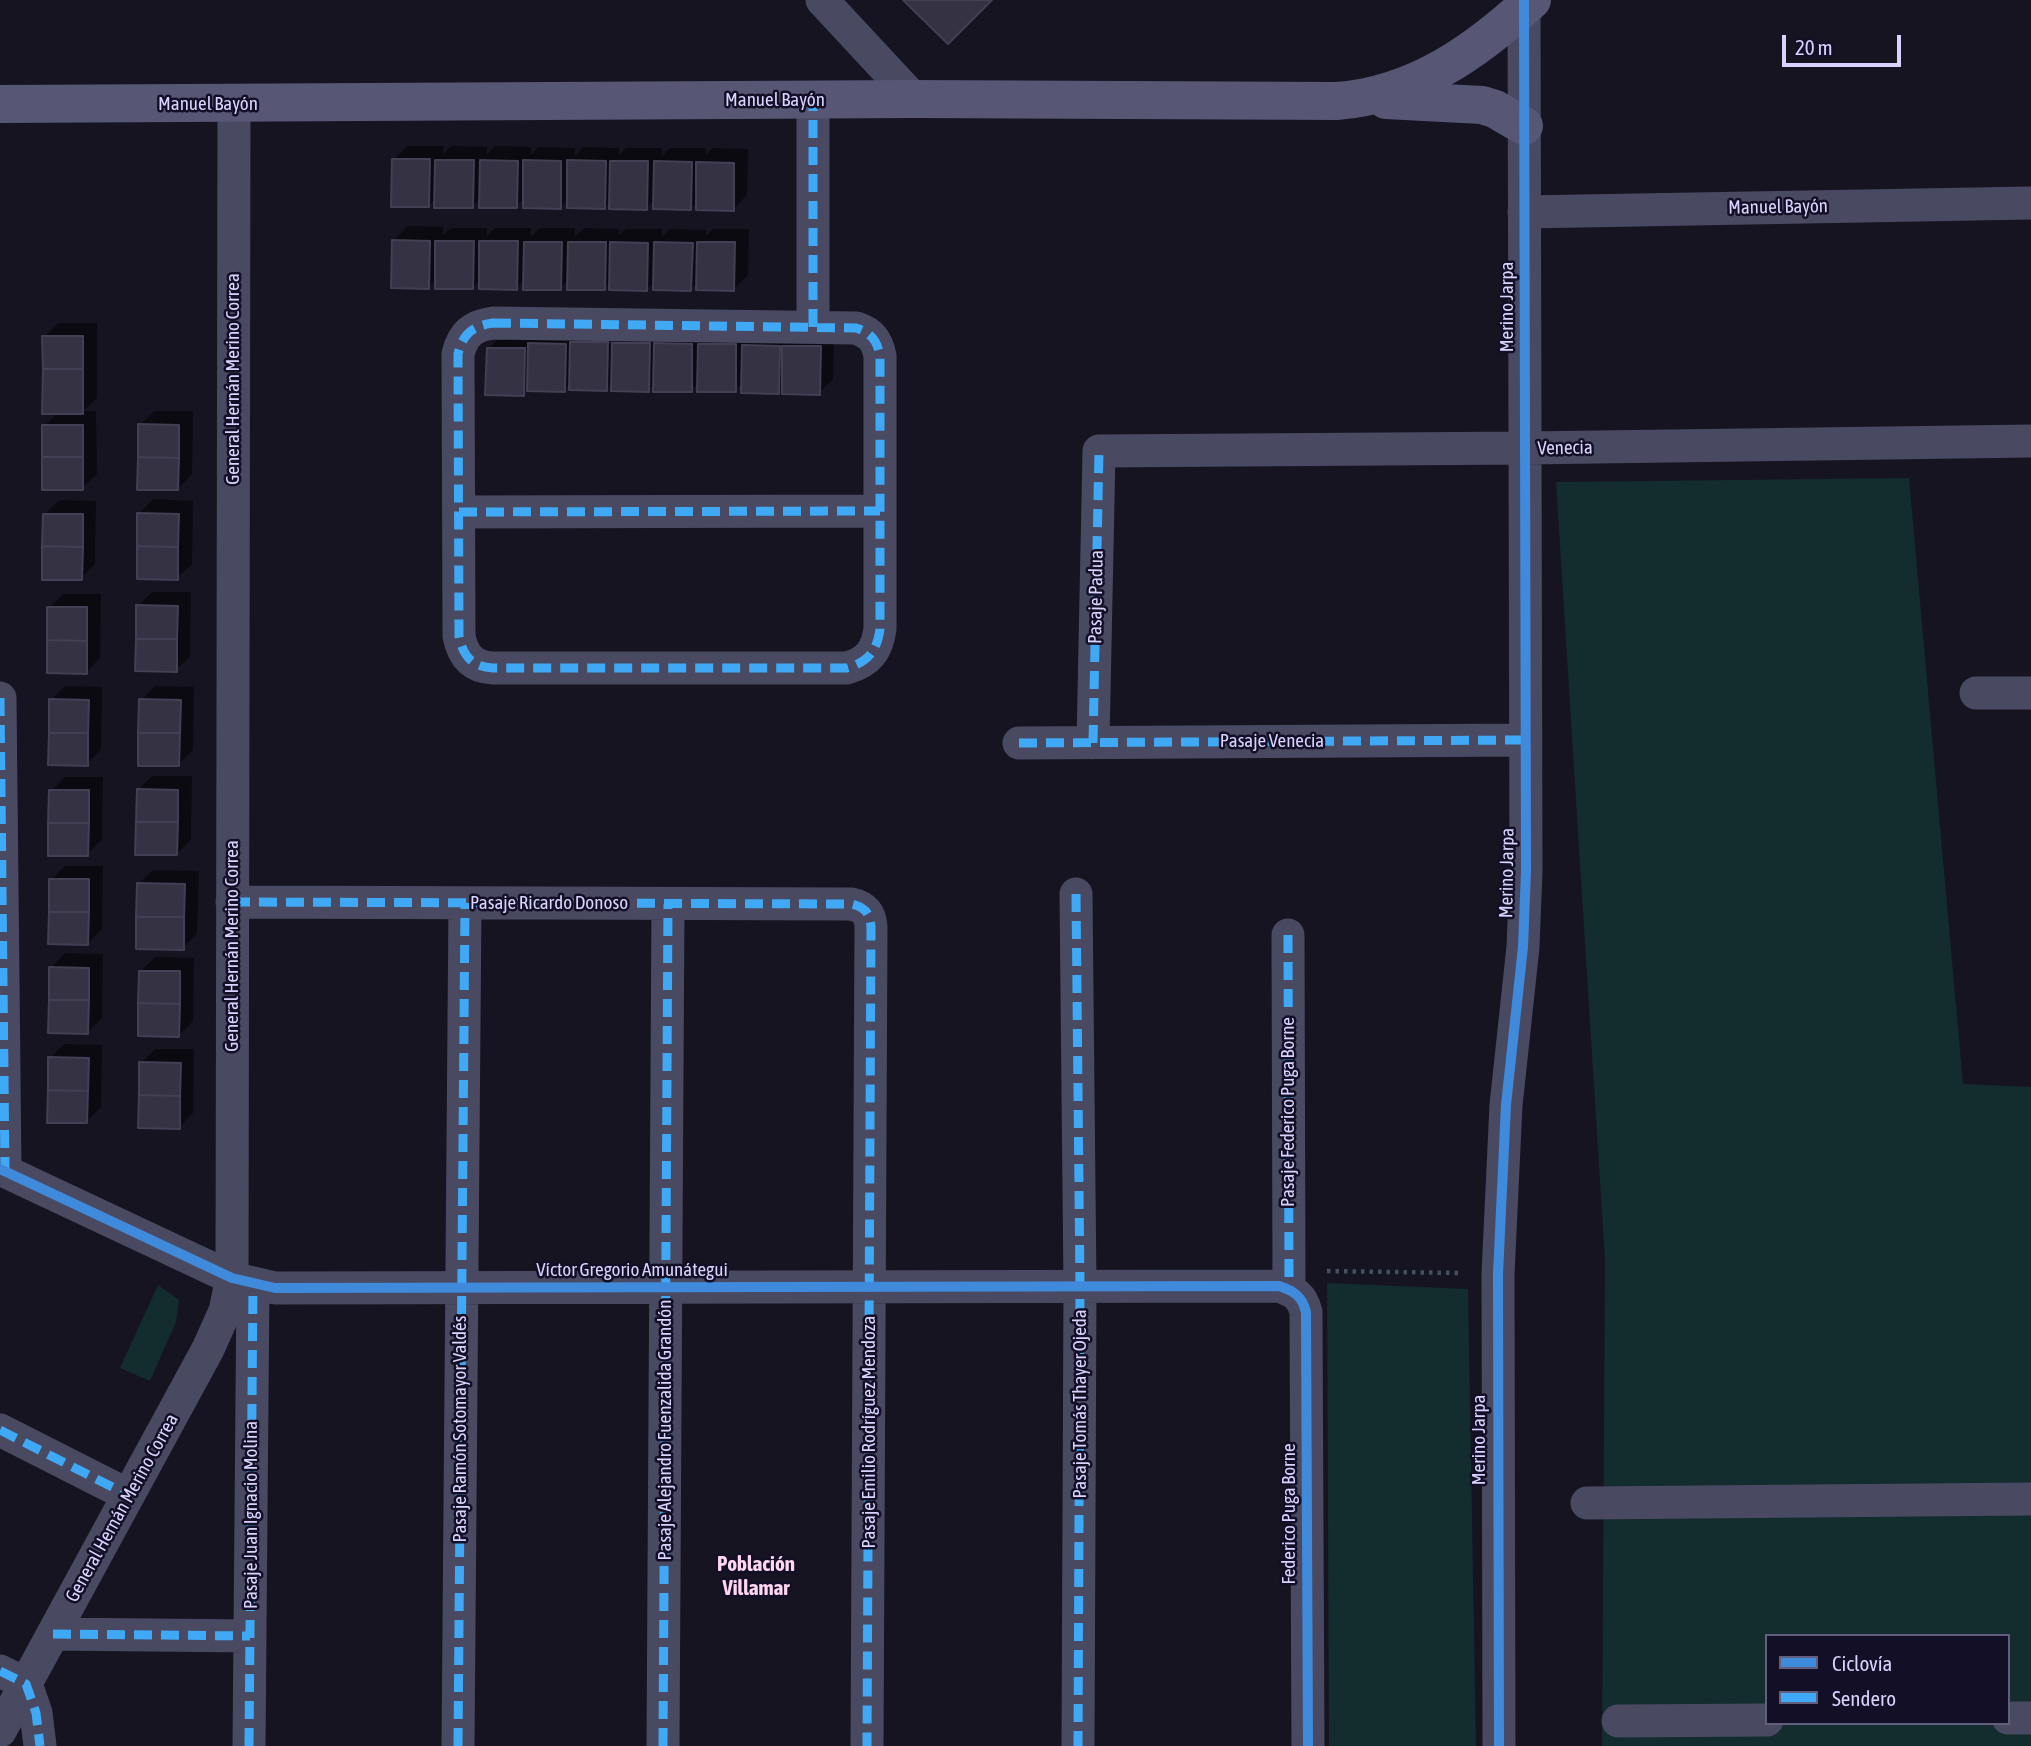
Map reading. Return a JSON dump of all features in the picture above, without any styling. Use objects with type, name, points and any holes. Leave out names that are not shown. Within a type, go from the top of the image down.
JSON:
[{"type":"street","points":[[822,0],[915,99]]},
{"type":"street","name":"Manuel Bayón","points":[[0,104],[915,99],[1337,101],[1363,99],[1412,84],[1436,73],[1459,59],[1527,2]]},
{"type":"street","name":"Merino Jarpa","points":[[1499,1746],[1498,1274],[1506,1105],[1522,947],[1526,871],[1524,126],[1527,2]]},
{"type":"street","points":[[1363,99],[1482,106],[1494,109],[1524,126]]},
{"type":"street","points":[[813,100],[813,327]]},
{"type":"street","name":"General Hernán Merino Correa","points":[[0,1731],[13,1678],[53,1634],[217,1331],[229,1295],[242,1281],[232,902],[234,104]]},
{"type":"street","name":"Manuel Bayón","points":[[1524,212],[2031,203]]},
{"type":"street","points":[[480,325],[856,328],[872,336],[878,345],[880,511],[880,629],[878,643],[871,656],[860,664],[847,668],[480,667],[468,660],[461,649],[459,636],[458,354],[461,341],[469,331],[480,325]]},
{"type":"street","name":"Venecia","points":[[1099,451],[2031,441]]},
{"type":"street","name":"Pasaje Padua","points":[[1093,743],[1099,451]]},
{"type":"street","points":[[459,512],[880,511]]},
{"type":"street","points":[[1976,693],[2031,693]]},
{"type":"street","points":[[0,698],[3,1170]]},
{"type":"street","name":"Pasaje Venecia","points":[[1019,743],[1525,740]]},
{"type":"street","name":"Pasaje Tomás Thayer Ojeda","points":[[1076,894],[1080,1287],[1078,1746]]},
{"type":"street","name":"Pasaje Ricardo Donoso","points":[[232,902],[850,904],[865,909]]},
{"type":"street","name":"Pasaje Ramón Sotomayor Valdés","points":[[458,1746],[465,902]]},
{"type":"street","name":"Pasaje Alejandro Fuenzalida Grandón","points":[[663,1746],[668,904]]},
{"type":"street","name":"Pasaje Emilio Rodríguez Mendoza","points":[[865,909],[871,927],[867,1746]]},
{"type":"street","name":"Pasaje Federico Puga Borne","points":[[1287,935],[1289,1280]]},
{"type":"street","name":"Víctor Gregorio Amunátegui","points":[[3,1170],[242,1281],[295,1289],[1279,1286],[1289,1280]]},
{"type":"street","name":"Federico Puga Borne","points":[[1289,1280],[1303,1301],[1306,1312],[1308,1746]]},
{"type":"street","name":"Pasaje Juan Ignacio Molina","points":[[242,1281],[250,1636],[249,1746]]},
{"type":"street","points":[[0,1430],[128,1495]]},
{"type":"street","points":[[1587,1503],[2031,1499]]},
{"type":"street","points":[[53,1634],[250,1636]]},
{"type":"street","points":[[13,1678],[36,1713],[40,1746]]},
{"type":"street","points":[[2010,1718],[2031,1718]]},
{"type":"street","points":[[1618,1721],[1765,1720]]},
{"type":"path","points":[[1289,1280],[1498,1274]]},
{"type":"green space","points":[[1909,478],[1963,1084],[2031,1087],[2031,1746],[1602,1746],[1605,1261],[1556,482]]},
{"type":"green space","points":[[1327,1283],[1468,1289],[1476,1746],[1329,1746]]},
{"type":"green space","points":[[158,1285],[179,1300],[176,1322],[150,1381],[120,1368]]},
{"type":"building","points":[[903,0],[992,0],[948,44]]},
{"type":"building","points":[[392,159],[430,159],[429,207],[391,207]]},
{"type":"building","points":[[435,160],[474,160],[473,208],[434,208]]},
{"type":"building","points":[[480,160],[518,161],[517,208],[479,208]]},
{"type":"building","points":[[523,160],[561,161],[561,209],[523,208]]},
{"type":"building","points":[[567,160],[606,161],[605,209],[567,208]]},
{"type":"building","points":[[610,161],[648,161],[647,210],[609,209]]},
{"type":"building","points":[[654,161],[692,162],[691,210],[653,209]]},
{"type":"building","points":[[696,162],[734,163],[734,211],[696,210]]},
{"type":"building","points":[[392,240],[430,241],[429,289],[391,288]]},
{"type":"building","points":[[435,241],[474,241],[473,289],[435,289]]},
{"type":"building","points":[[479,241],[518,241],[517,290],[479,289]]},
{"type":"building","points":[[524,242],[562,242],[561,290],[523,290]]},
{"type":"building","points":[[568,242],[606,242],[605,290],[567,290]]},
{"type":"building","points":[[610,242],[648,243],[647,291],[609,290]]},
{"type":"building","points":[[654,242],[693,243],[691,291],[653,290]]},
{"type":"building","points":[[697,242],[735,242],[734,291],[696,290]]},
{"type":"building","points":[[42,336],[83,336],[83,369],[43,369]]},
{"type":"building","points":[[570,342],[608,342],[607,391],[569,390]]},
{"type":"building","points":[[528,343],[566,344],[565,392],[527,391]]},
{"type":"building","points":[[612,343],[650,343],[649,392],[611,391]]},
{"type":"building","points":[[654,343],[692,344],[692,392],[653,392]]},
{"type":"building","points":[[698,344],[736,344],[736,392],[697,392]]},
{"type":"building","points":[[742,345],[780,346],[779,394],[741,393]]},
{"type":"building","points":[[782,346],[821,346],[820,395],[782,394]]},
{"type":"building","points":[[487,348],[525,348],[524,396],[485,395]]},
{"type":"building","points":[[43,369],[83,369],[83,414],[42,414]]},
{"type":"building","points":[[138,424],[179,425],[179,458],[138,457]]},
{"type":"building","points":[[42,425],[83,425],[83,457],[42,457]]},
{"type":"building","points":[[42,457],[83,457],[83,490],[42,490]]},
{"type":"building","points":[[138,457],[179,458],[178,490],[137,490]]},
{"type":"building","points":[[137,513],[179,514],[178,547],[137,546]]},
{"type":"building","points":[[43,514],[83,514],[83,547],[42,546]]},
{"type":"building","points":[[42,546],[83,547],[82,580],[42,580]]},
{"type":"building","points":[[137,546],[178,547],[178,580],[137,579]]},
{"type":"building","points":[[136,605],[178,606],[177,639],[136,639]]},
{"type":"building","points":[[47,607],[87,607],[87,641],[47,640]]},
{"type":"building","points":[[136,639],[177,639],[177,672],[135,671]]},
{"type":"building","points":[[47,640],[87,641],[87,674],[47,673]]},
{"type":"building","points":[[49,699],[89,700],[88,733],[49,733]]},
{"type":"building","points":[[139,699],[181,700],[180,733],[138,733]]},
{"type":"building","points":[[49,733],[88,733],[88,766],[48,765]]},
{"type":"building","points":[[138,733],[180,733],[179,766],[138,766]]},
{"type":"building","points":[[137,789],[178,790],[178,822],[136,822]]},
{"type":"building","points":[[49,790],[89,790],[89,823],[48,823]]},
{"type":"building","points":[[136,822],[178,822],[177,855],[135,855]]},
{"type":"building","points":[[48,823],[89,823],[88,856],[48,856]]},
{"type":"building","points":[[49,879],[89,879],[89,912],[49,912]]},
{"type":"building","points":[[137,883],[185,884],[184,917],[136,917]]},
{"type":"building","points":[[49,912],[89,912],[88,945],[48,944]]},
{"type":"building","points":[[136,917],[184,917],[184,950],[136,949]]},
{"type":"building","points":[[49,967],[89,968],[89,1000],[49,1000]]},
{"type":"building","points":[[139,971],[180,971],[180,1004],[138,1003]]},
{"type":"building","points":[[49,1000],[89,1000],[88,1034],[48,1033]]},
{"type":"building","points":[[138,1003],[180,1004],[179,1037],[138,1036]]},
{"type":"building","points":[[48,1057],[89,1058],[88,1091],[48,1090]]},
{"type":"building","points":[[139,1062],[181,1063],[180,1096],[139,1095]]},
{"type":"building","points":[[48,1090],[88,1091],[87,1123],[47,1123]]},
{"type":"building","points":[[139,1095],[180,1096],[180,1129],[138,1128]]},
{"type":"marked path","points":[[813,100],[813,327]]},
{"type":"marked path","points":[[493,323],[856,328],[866,332],[875,341],[880,356],[880,629],[877,644],[870,655],[847,668],[493,668],[474,663],[466,655],[459,636],[458,354],[470,332],[479,326],[493,323]]},
{"type":"marked path","points":[[1093,743],[1099,451]]},
{"type":"marked path","points":[[459,512],[880,511]]},
{"type":"marked path","points":[[0,698],[5,1171]]},
{"type":"marked path","points":[[1019,743],[1525,740]]},
{"type":"marked path","points":[[1076,894],[1080,1287],[1078,1746]]},
{"type":"marked path","points":[[232,902],[851,904],[866,911],[871,927],[867,1746]]},
{"type":"marked path","points":[[458,1746],[465,903]]},
{"type":"marked path","points":[[663,1746],[668,904]]},
{"type":"marked path","points":[[1288,935],[1289,1289]]},
{"type":"marked path","points":[[249,1746],[253,1283]]},
{"type":"marked path","points":[[0,1430],[128,1495]]},
{"type":"marked path","points":[[53,1634],[250,1636]]},
{"type":"marked path","points":[[0,1671],[26,1684],[36,1713],[40,1746]]},
{"type":"cycle path","points":[[1499,1746],[1498,1274],[1506,1105],[1523,947],[1526,871],[1524,0]]},
{"type":"cycle path","points":[[0,1169],[232,1278],[275,1288],[1279,1286],[1289,1290],[1300,1298],[1306,1312],[1308,1746]]},
{"type":"district","name":"Población Villamar","points":[[756,1576]]}]
